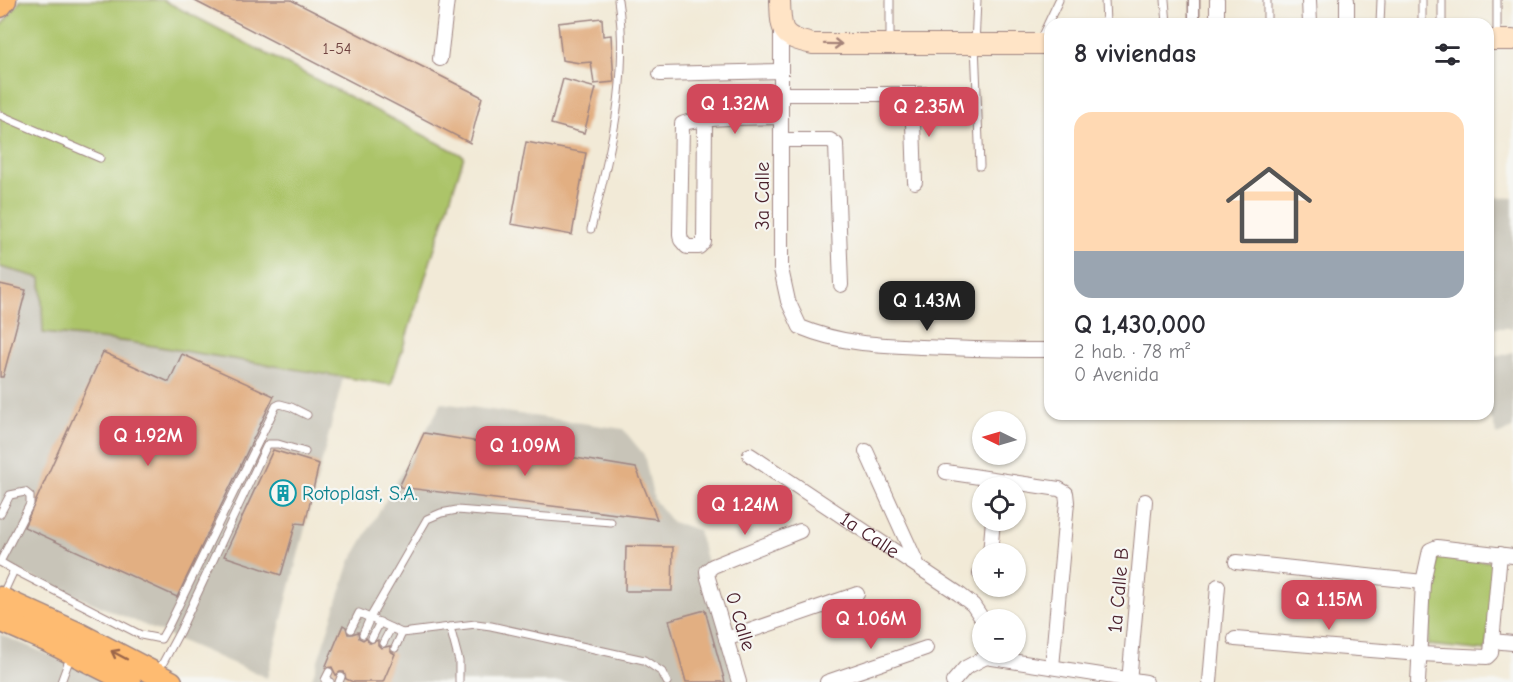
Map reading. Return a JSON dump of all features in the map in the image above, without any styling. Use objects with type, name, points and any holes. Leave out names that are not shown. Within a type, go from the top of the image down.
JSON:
[{"type":"main road","points":[[0,6],[5,0]]},
{"type":"main road","points":[[780,0],[781,26],[787,35],[797,41],[813,44],[1044,44]]},
{"type":"main road","points":[[0,605],[80,634],[164,678]]},
{"type":"main road","points":[[0,605],[72,653],[130,682]]},
{"type":"street","points":[[440,59],[447,0]]},
{"type":"street","points":[[1194,0],[1194,18]]},
{"type":"street","points":[[1216,18],[1217,0]]},
{"type":"street","points":[[1310,0],[1310,18]]},
{"type":"street","points":[[1347,0],[1347,18]]},
{"type":"street","name":"3a Calle","points":[[781,26],[782,269],[788,301],[800,327],[825,337],[871,344],[986,350],[1044,350]]},
{"type":"street","points":[[660,74],[780,71]]},
{"type":"street","points":[[780,94],[930,94]]},
{"type":"street","points":[[912,94],[915,182]]},
{"type":"street","points":[[705,120],[704,242],[699,247],[687,247],[681,240],[680,234],[680,130],[682,124],[687,121],[705,120],[780,117]]},
{"type":"street","points":[[782,140],[830,140],[836,144],[841,285]]},
{"type":"street","points":[[866,451],[919,568]]},
{"type":"street","name":"1a Calle","points":[[750,455],[973,604],[976,609]]},
{"type":"street","points":[[946,472],[972,478]]},
{"type":"street","points":[[1026,486],[1059,489],[1066,493],[1052,667]]},
{"type":"street","name":"1a Calle B","points":[[1129,681],[1145,501]]},
{"type":"street","name":"0 Calle","points":[[739,682],[707,571],[713,566],[800,531]]},
{"type":"street","points":[[1235,639],[1420,654],[1487,657],[1491,653],[1507,555],[1437,547],[1430,550],[1423,582],[1420,654],[1418,682]]},
{"type":"street","points":[[1236,562],[1423,582]]},
{"type":"street","points":[[1210,682],[1218,586]]},
{"type":"street","points":[[726,639],[857,594]]},
{"type":"street","points":[[1492,641],[1513,643]]},
{"type":"street","points":[[827,682],[926,648]]},
{"type":"street","points":[[1026,662],[1146,682]]},
{"type":"street","points":[[953,682],[974,663]]},
{"type":"lane","points":[[591,229],[616,123],[621,27],[618,0]]},
{"type":"lane","points":[[890,0],[890,45]]},
{"type":"lane","points":[[976,0],[975,45],[980,166]]},
{"type":"lane","points":[[1053,18],[1059,0]]},
{"type":"lane","points":[[1105,0],[1106,18]]},
{"type":"lane","points":[[1166,0],[1167,18]]},
{"type":"lane","points":[[1267,0],[1267,18]]},
{"type":"lane","points":[[1380,18],[1381,0]]},
{"type":"lane","points":[[1422,0],[1422,18]]},
{"type":"lane","points":[[1442,0],[1442,18]]},
{"type":"lane","points":[[1497,0],[1499,40]]},
{"type":"lane","points":[[0,115],[100,158]]},
{"type":"lane","points":[[0,514],[10,495],[25,492],[30,496],[30,504],[0,562],[141,635],[160,639],[169,625],[276,406],[286,405],[307,415]]},
{"type":"lane","points":[[164,678],[184,622],[266,447],[268,444],[278,444],[305,452]]},
{"type":"lane","points":[[363,634],[427,519],[457,510],[611,522]]},
{"type":"lane","points":[[0,605],[14,570]]},
{"type":"lane","points":[[351,629],[359,613],[402,633],[476,624],[491,626],[645,660],[662,672],[667,682]]},
{"type":"lane","points":[[372,638],[380,622]]},
{"type":"lane","points":[[450,627],[459,661],[459,682]]},
{"type":"lane","points":[[383,643],[391,628]]},
{"type":"lane","points":[[395,648],[402,633]]},
{"type":"lane","points":[[61,682],[72,653]]},
{"type":"lane","points":[[329,672],[325,680],[330,682]]},
{"type":"shaded area","points":[[1494,197],[1513,198],[1513,328],[1494,328]]},
{"type":"shaded area","points":[[0,267],[42,278],[44,333],[128,342],[343,378],[267,678],[0,563]]},
{"type":"shaded area","points":[[1513,352],[1513,428],[1497,435],[1492,420],[1494,420],[1494,357]]},
{"type":"shaded area","points":[[442,403],[623,429],[644,455],[654,500],[672,522],[698,530],[740,682],[311,682],[350,562]]},
{"type":"shaded area","points":[[0,634],[112,682],[0,682]]},
{"type":"green space","points":[[21,0],[163,0],[464,156],[391,385],[129,342],[43,333],[41,278],[0,267],[0,27]]},
{"type":"green space","points":[[1437,556],[1495,562],[1486,651],[1428,645]]},
{"type":"building","points":[[193,0],[291,0],[482,97],[470,143]]},
{"type":"building","points":[[602,18],[603,36],[611,35],[614,82],[594,84],[591,62],[562,60],[558,23]]},
{"type":"building","points":[[563,79],[596,88],[584,133],[551,124]]},
{"type":"building","points":[[526,142],[586,153],[572,235],[511,224]]},
{"type":"building","points":[[0,284],[26,290],[3,377],[0,377]]},
{"type":"building","points":[[103,352],[169,382],[182,354],[274,396],[177,597],[24,527]]},
{"type":"building","points":[[424,433],[636,468],[657,519],[399,487]]},
{"type":"building","name":"Rotoplast, S.A.","points":[[273,450],[319,464],[305,524],[296,523],[281,575],[224,556]]},
{"type":"building","points":[[626,546],[673,547],[672,591],[625,591]]},
{"type":"building","points":[[705,610],[725,682],[686,682],[669,620]]},
{"type":"building","points":[[343,625],[348,634],[358,632],[359,638],[363,640],[366,638],[370,643],[378,640],[381,648],[390,646],[390,651],[395,654],[383,682],[353,682],[346,679],[344,672],[336,675],[332,667],[325,668]]},
{"type":"place","name":"Rotoplast, S.A.","points":[[283,493]]}]
